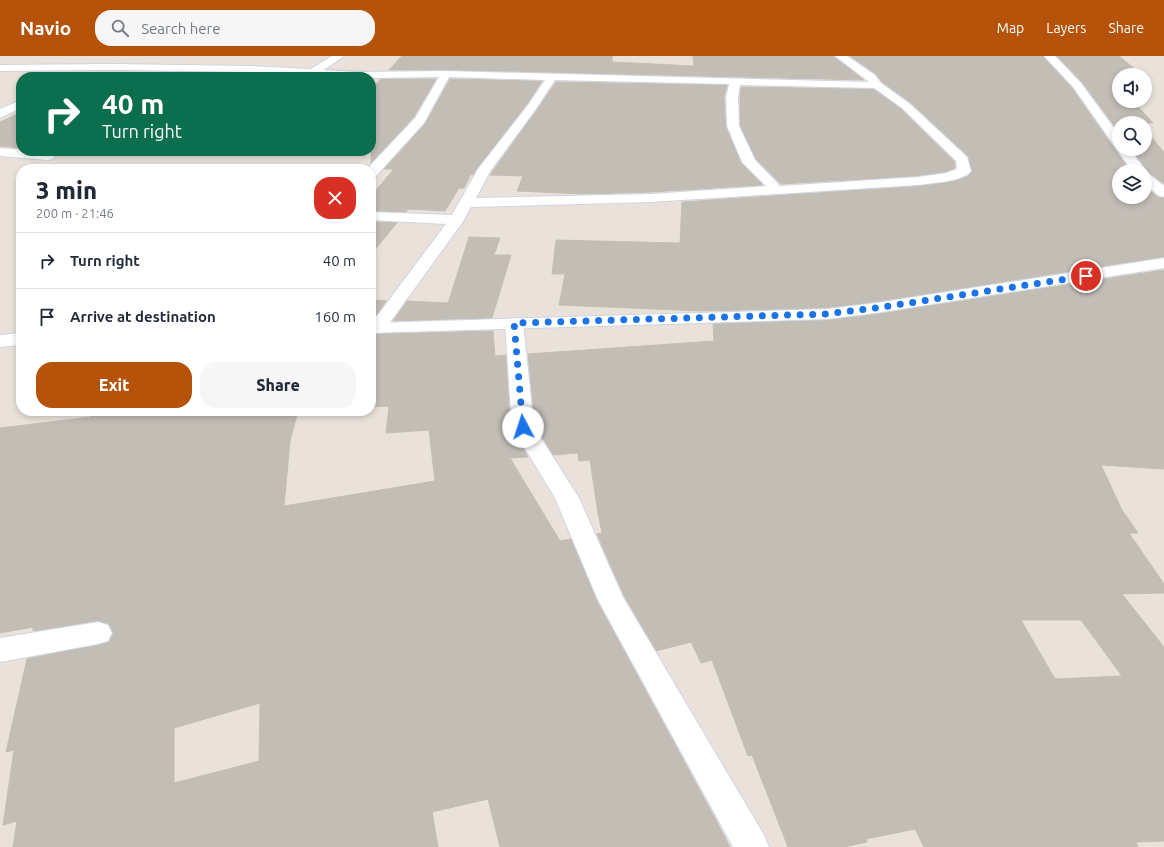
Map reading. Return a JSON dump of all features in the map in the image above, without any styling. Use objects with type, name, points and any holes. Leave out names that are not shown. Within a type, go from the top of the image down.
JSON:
[{"type":"street","points":[[0,68],[114,67],[249,69],[313,72],[339,56]]},
{"type":"street","points":[[466,203],[651,198],[918,181],[949,177],[964,171],[962,160],[906,106],[877,85],[871,77],[840,56]]},
{"type":"street","points":[[1049,56],[1077,85],[1112,134]]},
{"type":"street","points":[[244,72],[249,69]]},
{"type":"street","points":[[376,168],[420,120],[446,74]]},
{"type":"street","points":[[376,75],[446,74],[551,78],[877,85]]},
{"type":"street","points":[[376,325],[457,220],[485,169],[532,107],[551,78]]},
{"type":"street","points":[[735,81],[732,97],[733,126],[749,162],[777,190]]},
{"type":"street","points":[[0,114],[16,106]]},
{"type":"street","points":[[0,152],[16,153]]},
{"type":"street","points":[[1127,156],[1134,164]]},
{"type":"street","points":[[1152,183],[1164,192]]},
{"type":"street","points":[[376,216],[457,220]]},
{"type":"street","points":[[376,328],[826,314],[892,306],[1164,264]]},
{"type":"street","points":[[514,323],[523,427],[567,498],[610,600],[752,847]]},
{"type":"street","points":[[0,340],[16,339]]},
{"type":"street","points":[[0,650],[98,632]]},
{"type":"building","points":[[402,56],[612,56],[612,62],[694,66],[693,56],[834,56],[864,80],[389,70]]},
{"type":"building","points":[[850,56],[1043,56],[1072,88],[1112,145],[1112,156],[1120,156],[1125,164],[1112,164],[1112,204],[1152,204],[1152,192],[1158,197],[1164,198],[1164,257],[876,302],[827,308],[701,311],[559,305],[565,274],[552,274],[556,240],[680,243],[682,202],[918,186],[955,181],[968,176],[972,172],[968,156],[911,103],[882,82],[876,74]]},
{"type":"building","points":[[1057,56],[1119,56],[1134,68],[1112,68],[1112,108],[1139,108],[1147,116],[1112,116],[1112,123],[1082,82]]},
{"type":"building","points":[[381,79],[436,79],[414,117],[371,163],[371,156],[376,156],[376,84]]},
{"type":"building","points":[[450,79],[542,81],[527,104],[473,175],[471,174],[464,188],[459,188],[445,211],[408,209],[406,212],[376,211],[376,190],[394,169],[384,169],[425,124]]},
{"type":"building","points":[[556,82],[727,85],[724,97],[726,127],[741,163],[763,185],[651,192],[583,194],[517,191],[523,176],[490,175]]},
{"type":"building","points":[[741,87],[874,89],[901,109],[955,162],[955,168],[946,172],[918,176],[781,184],[756,159],[740,126]]},
{"type":"building","points":[[16,114],[16,148],[0,146],[0,122]]},
{"type":"building","points":[[1152,138],[1164,152],[1164,184],[1152,175],[1152,164],[1142,164],[1136,156],[1152,156]]},
{"type":"building","points":[[376,222],[397,223],[376,248]]},
{"type":"building","points":[[469,237],[500,238],[494,255],[511,255],[492,318],[393,321],[407,301],[448,303]]},
{"type":"building","points":[[1164,270],[1164,469],[1101,465],[1122,510],[1138,533],[1129,533],[1164,584],[1164,593],[1122,594],[1164,647],[1164,841],[1136,842],[1138,847],[924,847],[915,829],[866,839],[867,842],[844,847],[788,847],[752,755],[748,756],[712,660],[701,663],[691,642],[656,651],[624,596],[597,534],[602,533],[590,460],[579,461],[578,453],[553,455],[535,426],[528,354],[714,341],[713,324],[827,320],[876,314]],"holes":[[[1021,620],[1081,620],[1122,676],[1055,679]]]},
{"type":"building","points":[[376,300],[387,301],[376,315]]},
{"type":"building","points":[[493,331],[495,356],[506,355],[510,427],[528,457],[510,458],[560,541],[571,539],[597,601],[730,847],[500,847],[488,799],[432,812],[438,847],[13,847],[17,821],[3,825],[14,750],[6,752],[27,659],[108,642],[113,632],[108,624],[98,621],[33,631],[33,627],[0,633],[0,428],[92,416],[297,416],[290,441],[284,506],[435,481],[429,430],[386,433],[389,406],[376,407],[376,334]],"holes":[[[260,703],[259,761],[174,783],[174,728]]]},
{"type":"route","points":[[523,427],[514,323],[767,317],[826,314],[876,308],[1086,276]]}]
